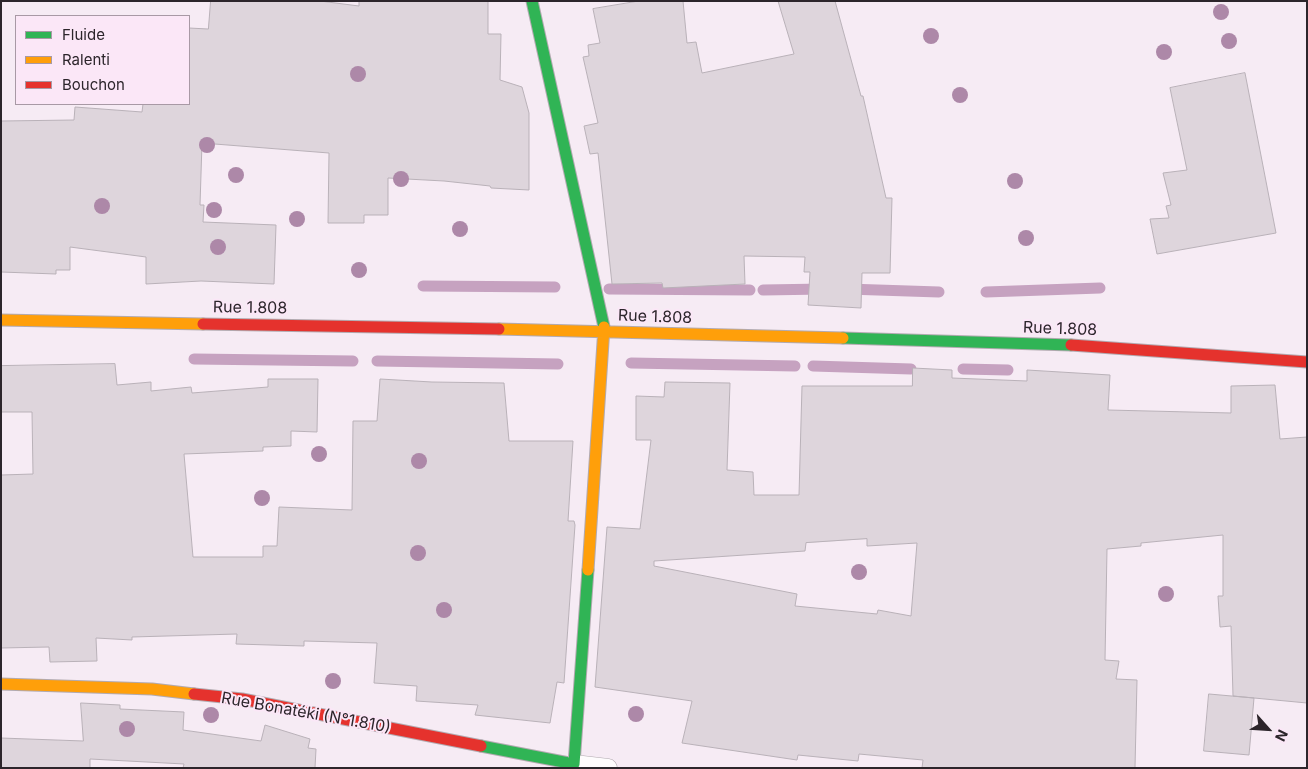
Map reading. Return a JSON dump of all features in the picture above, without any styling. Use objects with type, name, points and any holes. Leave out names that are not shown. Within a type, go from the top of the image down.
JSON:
[{"type":"street","points":[[532,1],[605,331],[574,764]]},
{"type":"street","name":"Rue 1.808","points":[[1,320],[605,331],[1096,346],[1307,362]]},
{"type":"street","name":"Rue Bonatéki (N°1.810)","points":[[1,684],[152,689],[242,700],[574,764]]},
{"type":"lane","name":"Rue Bonatéki (N°1.810)","points":[[574,764],[608,768]]},
{"type":"building","points":[[211,1],[320,1],[359,6],[359,1],[488,1],[488,34],[501,34],[500,80],[522,87],[529,113],[529,190],[491,188],[490,186],[444,181],[388,178],[388,215],[364,215],[364,223],[328,223],[329,153],[202,143],[200,205],[204,205],[203,222],[276,225],[274,284],[201,281],[146,284],[146,257],[70,247],[70,270],[56,270],[56,274],[1,272],[1,121],[74,120],[75,107],[142,112],[143,105],[190,105],[190,28],[208,29]]},
{"type":"building","points":[[639,1],[683,1],[687,43],[696,42],[702,73],[794,54],[778,1],[835,1],[861,96],[863,96],[886,198],[892,198],[890,273],[862,273],[861,308],[808,305],[810,272],[804,272],[805,257],[744,256],[745,284],[663,288],[662,283],[612,284],[598,153],[590,154],[584,126],[598,123],[583,57],[589,56],[588,45],[600,43],[593,9]]},
{"type":"building","points":[[1245,73],[1276,233],[1157,254],[1150,219],[1169,218],[1166,206],[1171,205],[1163,173],[1187,170],[1170,88]]},
{"type":"building","points":[[115,364],[117,385],[151,382],[151,391],[191,387],[192,393],[268,387],[268,379],[318,379],[317,432],[291,431],[291,446],[263,447],[263,451],[184,454],[193,557],[263,557],[263,546],[277,546],[279,507],[352,510],[353,421],[377,421],[380,379],[504,383],[509,441],[573,441],[568,521],[574,521],[575,525],[564,683],[557,682],[550,723],[475,715],[478,705],[416,701],[417,686],[374,683],[377,643],[304,641],[304,646],[236,644],[237,634],[132,637],[132,640],[96,638],[97,661],[50,662],[49,647],[1,648],[1,475],[33,474],[32,412],[1,412],[1,366]]},
{"type":"building","points":[[913,368],[952,370],[952,378],[1027,381],[1027,370],[1110,375],[1108,410],[1231,413],[1231,386],[1275,385],[1280,439],[1307,437],[1307,703],[1233,696],[1231,626],[1220,627],[1218,596],[1223,596],[1223,535],[1141,543],[1141,546],[1107,549],[1105,660],[1119,661],[1116,679],[1137,680],[1135,768],[922,768],[923,760],[859,754],[858,761],[798,755],[797,760],[682,743],[692,701],[595,687],[607,527],[640,529],[651,440],[636,440],[636,396],[664,397],[665,382],[730,383],[727,470],[753,472],[754,495],[799,495],[802,386],[912,386]],"holes":[[[867,539],[867,546],[917,543],[911,616],[878,610],[877,614],[795,606],[797,594],[654,566],[654,561],[805,551],[806,543]]]},
{"type":"building","points":[[1209,694],[1254,698],[1249,755],[1204,751]]},
{"type":"building","points":[[81,703],[120,705],[120,709],[184,712],[183,730],[261,741],[265,725],[310,739],[308,748],[316,749],[315,768],[183,768],[184,764],[90,759],[90,768],[1,768],[1,738],[83,741]]},
{"type":"waterway","points":[[423,286],[555,287]]},
{"type":"waterway","points":[[986,292],[1100,288]]},
{"type":"waterway","points":[[609,289],[750,290]]},
{"type":"waterway","points":[[763,290],[824,289]]},
{"type":"waterway","points":[[847,289],[939,292]]},
{"type":"waterway","points":[[194,359],[353,361]]},
{"type":"waterway","points":[[377,361],[558,364]]},
{"type":"waterway","points":[[631,363],[795,366]]},
{"type":"waterway","points":[[813,366],[911,369]]},
{"type":"waterway","points":[[963,369],[1008,370]]},
{"type":"traffic: fast","points":[[532,1],[604,327]]},
{"type":"traffic: fast","points":[[843,338],[1071,345]]},
{"type":"traffic: fast","points":[[481,746],[574,764],[588,570]]},
{"type":"traffic: slow","points":[[1,320],[203,324]]},
{"type":"traffic: slow","points":[[588,570],[604,327]]},
{"type":"traffic: slow","points":[[499,329],[843,338]]},
{"type":"traffic: slow","points":[[1,684],[152,689],[194,694]]},
{"type":"traffic: jam","points":[[203,324],[499,329]]},
{"type":"traffic: jam","points":[[1071,345],[1307,362]]},
{"type":"traffic: jam","points":[[194,694],[242,699],[481,746]]}]
